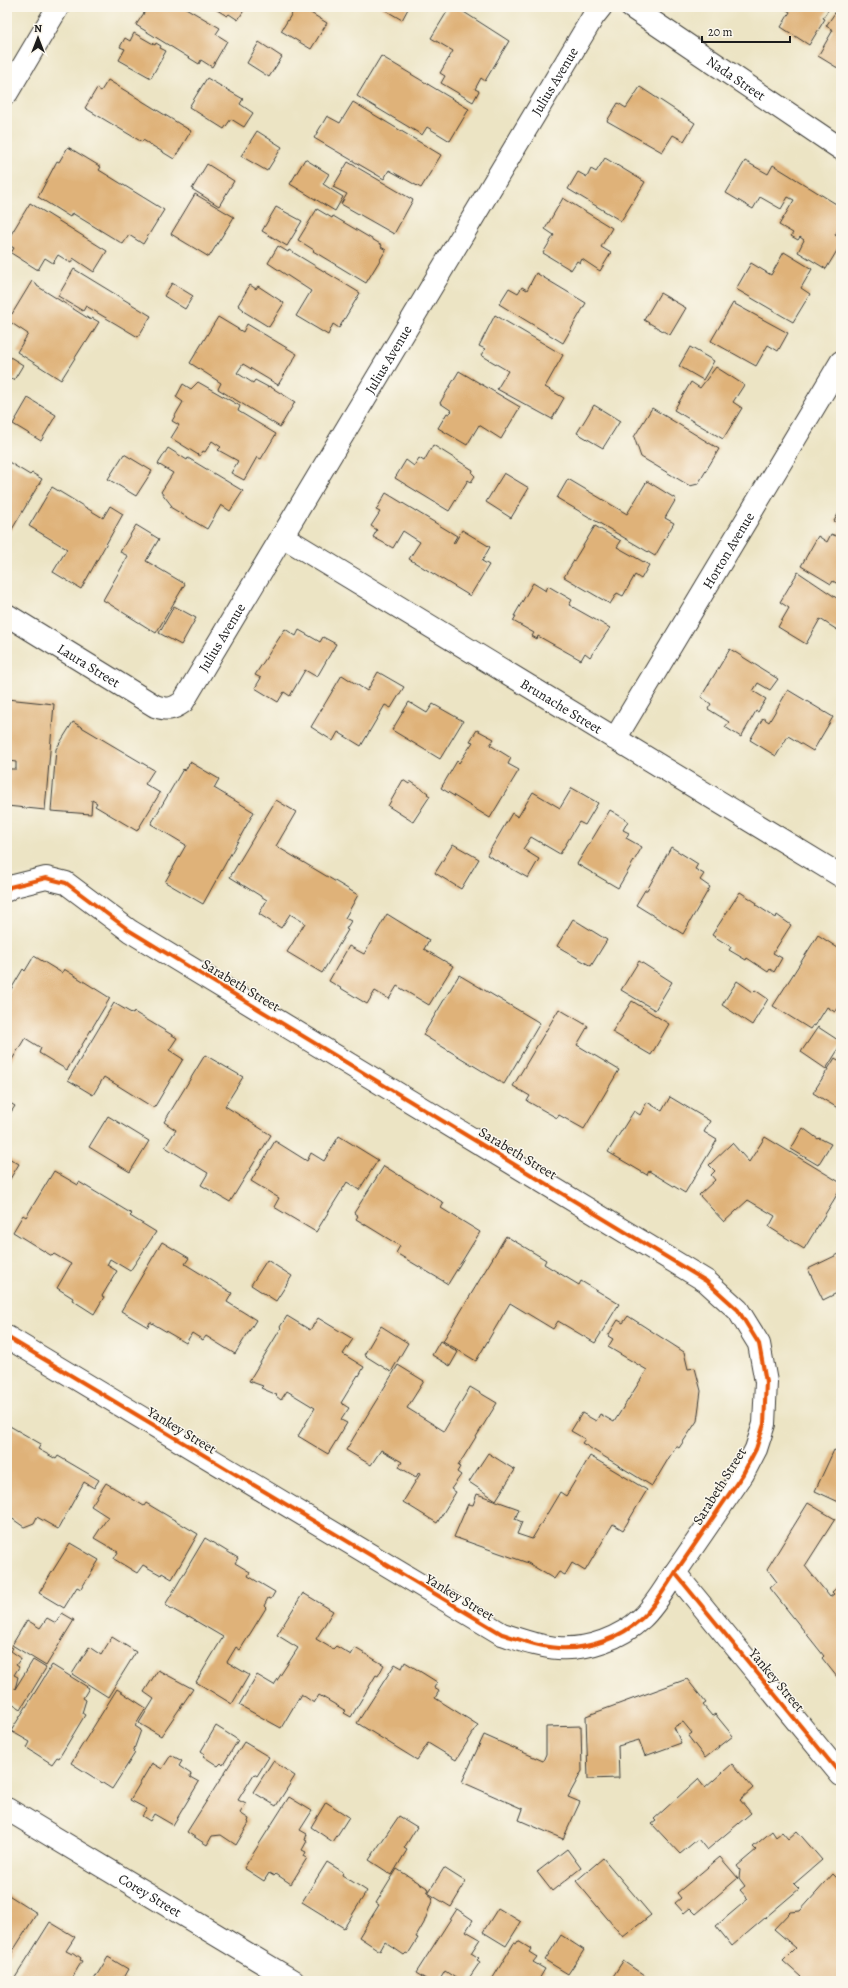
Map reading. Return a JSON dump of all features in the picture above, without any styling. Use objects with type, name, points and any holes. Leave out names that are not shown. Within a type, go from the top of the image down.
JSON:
[{"type":"street","points":[[7,92],[58,7]]},
{"type":"street","name":"Julius Avenue","points":[[174,709],[183,702],[189,694],[589,24],[601,7]]},
{"type":"street","name":"Nada Street","points":[[631,7],[841,149]]},
{"type":"street","name":"Horton Avenue","points":[[615,739],[841,362]]},
{"type":"street","name":"Brunache Street","points":[[282,536],[841,876]]},
{"type":"street","name":"Laura Street","points":[[7,615],[155,706],[164,709],[174,709]]},
{"type":"street","name":"Sarabeth Street","points":[[7,890],[10,887],[46,878],[66,883],[130,931],[706,1281],[738,1310],[759,1344],[766,1382],[764,1424],[756,1449],[743,1474],[675,1574]]},
{"type":"street","name":"Yankey Street","points":[[7,1337],[502,1634],[542,1646],[559,1648],[585,1647],[608,1640],[627,1631],[643,1617],[675,1574],[841,1775]]},
{"type":"street","name":"Corey Street","points":[[7,1808],[293,1981]]},
{"type":"building","points":[[148,7],[184,7],[220,28],[216,34],[227,41],[212,67],[201,60],[199,64],[136,25]]},
{"type":"building","points":[[212,7],[246,7],[238,20],[229,14],[227,16]]},
{"type":"building","points":[[296,7],[301,7],[327,23],[311,49],[281,31]]},
{"type":"building","points":[[380,7],[409,7],[402,20]]},
{"type":"building","points":[[450,7],[456,7],[509,41],[485,81],[481,78],[475,89],[479,91],[473,102],[441,83],[445,76],[440,73],[453,51],[431,38]]},
{"type":"building","points":[[782,7],[830,7],[823,18],[825,19],[809,45],[781,27],[790,12]]},
{"type":"building","points":[[839,7],[841,7],[841,70],[818,56],[833,30],[826,26]]},
{"type":"building","points":[[134,33],[155,45],[156,43],[161,46],[160,48],[166,51],[151,78],[119,60],[125,49],[120,47],[125,38],[130,41]]},
{"type":"building","points":[[259,42],[282,57],[269,77],[247,63]]},
{"type":"building","points":[[381,56],[469,109],[450,141],[427,127],[422,135],[357,96]]},
{"type":"building","points":[[207,78],[243,99],[240,104],[253,113],[244,127],[231,119],[224,129],[189,107]]},
{"type":"building","points":[[108,80],[191,131],[174,159],[85,108],[97,88],[101,91]]},
{"type":"building","points":[[640,87],[695,123],[684,141],[673,135],[662,152],[607,121],[618,103],[626,108]]},
{"type":"building","points":[[353,102],[441,155],[421,188],[389,170],[384,179],[314,138],[327,116],[340,123]]},
{"type":"building","points":[[257,131],[282,147],[267,171],[241,156]]},
{"type":"building","points":[[68,147],[101,167],[99,170],[164,210],[143,244],[129,235],[123,244],[72,213],[70,217],[38,197],[57,161],[59,162]]},
{"type":"building","points":[[605,158],[645,182],[621,221],[568,189],[578,172],[587,177],[591,169],[596,172]]},
{"type":"building","points":[[305,159],[329,174],[323,184],[343,197],[335,211],[290,184]]},
{"type":"building","points":[[745,161],[768,174],[773,165],[841,207],[841,225],[835,235],[841,239],[841,244],[826,269],[798,252],[804,240],[800,237],[798,240],[791,236],[793,233],[779,225],[794,200],[788,197],[781,209],[760,197],[753,209],[726,193]]},
{"type":"building","points":[[348,162],[413,200],[394,234],[341,204],[347,194],[333,187]]},
{"type":"building","points":[[207,164],[234,181],[219,206],[192,189]]},
{"type":"building","points":[[195,194],[234,217],[209,257],[171,234]]},
{"type":"building","points":[[563,198],[612,228],[601,247],[611,253],[600,271],[582,259],[580,263],[577,261],[571,270],[543,253],[554,235],[545,229]]},
{"type":"building","points":[[30,203],[107,251],[94,272],[73,258],[71,263],[58,255],[53,263],[45,258],[38,270],[11,253],[14,248],[7,244],[7,241]]},
{"type":"building","points":[[276,207],[302,221],[287,246],[262,231]]},
{"type":"building","points":[[317,209],[332,218],[333,216],[382,245],[381,247],[386,250],[366,283],[313,251],[314,250],[298,240]]},
{"type":"building","points":[[278,246],[288,252],[289,250],[360,293],[339,328],[333,324],[328,335],[296,316],[311,291],[268,263]]},
{"type":"building","points":[[784,252],[812,269],[801,288],[810,294],[793,322],[736,289],[751,263],[771,275]]},
{"type":"building","points":[[74,269],[151,316],[138,337],[86,306],[83,311],[58,296]]},
{"type":"building","points":[[536,273],[586,303],[563,343],[499,304],[509,288],[518,293],[522,287],[527,290]]},
{"type":"building","points":[[32,281],[37,286],[91,320],[92,318],[99,322],[61,380],[17,352],[28,334],[10,322],[7,327],[7,311],[12,314]]},
{"type":"building","points":[[172,283],[193,296],[185,309],[164,296]]},
{"type":"building","points":[[250,285],[256,289],[258,286],[284,303],[269,327],[243,311],[244,310],[238,305]]},
{"type":"building","points":[[660,293],[686,308],[670,335],[644,320]]},
{"type":"building","points":[[733,303],[788,333],[778,351],[768,345],[756,366],[711,341]]},
{"type":"building","points":[[495,315],[563,355],[545,387],[564,398],[552,419],[497,389],[508,371],[481,355],[485,349],[479,346]]},
{"type":"building","points":[[218,317],[243,332],[247,324],[297,354],[278,385],[243,364],[237,373],[253,383],[255,380],[268,387],[269,386],[295,402],[280,427],[218,389],[221,383],[190,363]]},
{"type":"building","points":[[690,347],[714,361],[703,380],[679,366]]},
{"type":"building","points":[[7,355],[23,365],[14,380],[9,377],[7,381]]},
{"type":"building","points":[[716,367],[744,385],[733,402],[742,408],[723,439],[674,410],[691,382],[700,388]]},
{"type":"building","points":[[459,371],[520,407],[501,439],[479,425],[467,445],[438,428],[447,413],[449,414],[452,411],[440,403]]},
{"type":"building","points":[[198,382],[240,406],[238,411],[276,434],[261,459],[257,457],[244,480],[231,473],[238,461],[218,450],[221,447],[212,441],[205,452],[203,451],[200,456],[171,438],[179,425],[172,421],[183,402],[176,397],[183,384],[191,389]]},
{"type":"building","points":[[28,398],[56,415],[41,441],[13,424]]},
{"type":"building","points":[[594,405],[620,421],[603,448],[577,433]]},
{"type":"building","points":[[652,408],[719,449],[698,484],[690,486],[641,457],[634,437]]},
{"type":"building","points":[[433,445],[473,470],[472,473],[475,476],[471,482],[468,480],[449,511],[395,478],[406,460],[414,466],[419,458],[424,461]]},
{"type":"building","points":[[168,448],[187,460],[188,458],[243,491],[230,511],[221,505],[207,529],[170,507],[172,506],[161,492],[173,473],[158,464]]},
{"type":"building","points":[[124,454],[152,471],[136,496],[108,479]]},
{"type":"building","points":[[7,461],[30,475],[32,473],[42,479],[11,531],[7,529]]},
{"type":"building","points":[[504,473],[529,488],[511,518],[486,502]]},
{"type":"building","points":[[568,479],[627,514],[647,481],[676,499],[665,518],[674,523],[655,556],[557,498]]},
{"type":"building","points":[[52,487],[103,518],[110,506],[123,514],[81,589],[53,572],[67,549],[29,526]]},
{"type":"building","points":[[386,493],[457,536],[453,543],[454,544],[462,530],[490,547],[482,561],[489,565],[470,596],[409,559],[420,542],[403,531],[393,548],[373,537],[377,530],[371,526],[380,512],[376,510]]},
{"type":"building","points":[[841,509],[841,525],[834,521]]},
{"type":"building","points":[[136,525],[159,539],[146,561],[185,584],[156,633],[103,600],[128,556],[120,552]]},
{"type":"building","points":[[595,526],[621,541],[617,547],[649,565],[641,579],[635,575],[623,596],[617,593],[610,604],[564,577]]},
{"type":"building","points":[[841,528],[841,586],[833,581],[831,584],[801,566],[818,536],[827,542],[831,534],[836,536]]},
{"type":"building","points":[[798,572],[841,601],[841,627],[839,631],[820,619],[806,644],[778,627],[789,608],[780,602]]},
{"type":"building","points":[[533,583],[546,591],[548,586],[572,600],[569,605],[610,628],[590,657],[585,653],[581,660],[538,636],[537,639],[532,636],[534,633],[513,621],[516,616],[514,616]]},
{"type":"building","points":[[174,606],[196,618],[181,645],[159,633]]},
{"type":"building","points":[[285,629],[296,636],[299,630],[320,642],[323,637],[336,644],[317,677],[305,670],[290,696],[284,692],[278,702],[255,688],[261,678],[255,675]]},
{"type":"building","points":[[730,649],[778,679],[770,690],[758,683],[753,691],[766,699],[758,712],[756,711],[741,737],[725,727],[729,722],[708,709],[711,704],[701,697]]},
{"type":"building","points":[[378,672],[404,687],[391,708],[385,705],[361,746],[338,732],[333,741],[311,727],[342,675],[367,691]]},
{"type":"building","points":[[788,690],[833,717],[813,751],[788,736],[776,756],[750,740],[763,718],[769,722]]},
{"type":"building","points":[[7,699],[54,704],[45,810],[7,806]],"holes":[[[9,761],[16,762],[16,769],[8,769]]]},
{"type":"building","points":[[409,702],[427,713],[433,704],[463,721],[440,759],[392,730]]},
{"type":"building","points":[[73,722],[154,770],[145,784],[160,793],[137,831],[95,806],[97,803],[92,800],[91,814],[51,811],[56,749]]},
{"type":"building","points":[[477,730],[494,739],[490,745],[511,758],[508,764],[519,770],[490,818],[441,788],[457,761],[459,763],[473,742],[470,741]]},
{"type":"building","points":[[190,762],[219,779],[214,788],[254,812],[203,904],[165,882],[186,845],[151,824],[183,769],[185,771]]},
{"type":"building","points":[[403,780],[409,784],[410,781],[430,796],[413,822],[388,806]]},
{"type":"building","points":[[572,788],[598,803],[585,825],[579,822],[560,854],[531,837],[523,849],[539,859],[528,878],[487,855],[512,813],[518,817],[533,792],[560,808]]},
{"type":"building","points":[[276,800],[296,812],[276,846],[358,895],[345,918],[351,921],[346,929],[348,930],[322,973],[287,952],[305,923],[290,914],[281,928],[259,914],[267,900],[230,877]]},
{"type":"building","points":[[610,810],[628,821],[623,830],[629,833],[626,838],[642,847],[618,888],[577,864]]},
{"type":"building","points":[[453,844],[479,859],[461,889],[435,873]]},
{"type":"building","points":[[671,847],[698,864],[695,869],[704,874],[700,880],[710,887],[683,934],[636,905],[645,890],[647,890]]},
{"type":"building","points":[[740,892],[776,918],[777,915],[791,925],[773,953],[782,958],[774,972],[770,969],[768,972],[747,958],[746,960],[729,950],[731,947],[712,935]]},
{"type":"building","points":[[387,914],[429,940],[424,949],[453,966],[429,1005],[397,986],[389,999],[375,991],[367,1004],[329,981],[349,946],[364,954]]},
{"type":"building","points":[[573,919],[607,940],[591,966],[557,946]]},
{"type":"building","points":[[818,935],[841,950],[841,1005],[835,1012],[827,1007],[815,1026],[813,1025],[810,1029],[773,1006]]},
{"type":"building","points":[[34,956],[62,973],[64,969],[110,998],[67,1070],[39,1053],[41,1048],[25,1038],[7,1068],[7,996],[23,969],[25,971]]},
{"type":"building","points":[[639,961],[672,982],[655,1010],[621,990]]},
{"type":"building","points":[[459,975],[540,1023],[504,1084],[423,1035]]},
{"type":"building","points":[[737,981],[753,992],[755,990],[768,999],[752,1025],[722,1005]]},
{"type":"building","points":[[632,1001],[669,1024],[651,1055],[612,1032]]},
{"type":"building","points":[[114,1003],[133,1014],[134,1012],[177,1038],[169,1050],[183,1059],[154,1108],[104,1077],[93,1095],[68,1080]]},
{"type":"building","points":[[559,1009],[588,1026],[577,1045],[619,1070],[584,1129],[559,1115],[557,1118],[527,1101],[530,1096],[513,1086]]},
{"type":"building","points":[[818,1027],[841,1042],[841,1045],[826,1069],[801,1052]]},
{"type":"building","points":[[205,1055],[243,1077],[225,1106],[271,1135],[230,1202],[201,1185],[208,1173],[165,1147],[176,1130],[164,1122]]},
{"type":"building","points":[[835,1058],[841,1062],[841,1110],[813,1093]]},
{"type":"building","points":[[670,1097],[710,1121],[704,1132],[717,1140],[685,1193],[649,1171],[647,1175],[608,1152],[634,1111],[640,1115],[647,1102],[662,1111]]},
{"type":"building","points":[[7,1101],[15,1106],[7,1118]]},
{"type":"building","points":[[108,1116],[149,1141],[130,1172],[89,1147]]},
{"type":"building","points":[[803,1128],[818,1139],[819,1138],[831,1144],[818,1165],[791,1149]]},
{"type":"building","points":[[339,1136],[378,1160],[359,1190],[347,1182],[316,1232],[274,1207],[279,1198],[251,1181],[275,1141],[307,1161],[311,1153],[324,1161]]},
{"type":"building","points":[[765,1137],[841,1183],[841,1188],[804,1249],[769,1227],[775,1216],[748,1200],[724,1222],[699,1195],[715,1180],[711,1175],[715,1171],[709,1165],[732,1143],[749,1162]]},
{"type":"building","points":[[7,1157],[19,1164],[7,1184]]},
{"type":"building","points":[[384,1166],[444,1203],[441,1208],[480,1232],[448,1284],[396,1253],[400,1246],[356,1219],[358,1216],[354,1213]]},
{"type":"building","points":[[54,1171],[78,1185],[79,1182],[132,1214],[130,1216],[156,1232],[130,1271],[110,1259],[107,1265],[117,1271],[102,1296],[104,1297],[94,1314],[57,1288],[71,1264],[54,1254],[52,1256],[13,1232],[23,1215],[26,1217]]},
{"type":"building","points":[[506,1236],[546,1260],[544,1264],[579,1285],[581,1281],[619,1304],[595,1343],[558,1321],[553,1329],[510,1303],[476,1361],[443,1341]]},
{"type":"building","points":[[162,1242],[189,1258],[185,1264],[232,1293],[227,1302],[256,1320],[235,1354],[206,1336],[203,1340],[192,1333],[186,1343],[150,1322],[148,1327],[121,1311]]},
{"type":"building","points":[[841,1253],[841,1291],[823,1300],[808,1269]]},
{"type":"building","points":[[267,1260],[292,1276],[276,1301],[251,1285]]},
{"type":"building","points":[[287,1316],[310,1330],[318,1318],[353,1339],[343,1354],[364,1367],[341,1403],[349,1408],[341,1420],[347,1423],[328,1454],[298,1436],[315,1408],[287,1391],[281,1400],[276,1396],[277,1395],[261,1388],[263,1386],[249,1381]]},
{"type":"building","points":[[628,1316],[684,1352],[688,1369],[695,1368],[701,1391],[697,1421],[679,1448],[676,1446],[652,1486],[582,1443],[585,1439],[571,1431],[582,1413],[596,1421],[600,1414],[614,1422],[647,1370],[608,1347],[613,1339],[608,1336],[618,1320],[623,1323]]},
{"type":"building","points":[[381,1326],[408,1343],[391,1372],[364,1355]]},
{"type":"building","points":[[440,1341],[458,1352],[450,1366],[432,1355]]},
{"type":"building","points":[[398,1365],[424,1381],[407,1408],[444,1431],[470,1387],[497,1403],[458,1466],[460,1467],[457,1472],[461,1475],[451,1489],[456,1492],[437,1523],[403,1502],[420,1474],[419,1472],[416,1477],[399,1467],[402,1462],[381,1450],[371,1465],[346,1450]]},
{"type":"building","points":[[8,1425],[41,1444],[38,1449],[56,1459],[58,1456],[99,1480],[94,1488],[84,1482],[58,1529],[37,1517],[34,1523],[24,1527],[7,1515],[7,1506],[11,1500],[7,1498]]},
{"type":"building","points":[[834,1450],[841,1453],[841,1503],[815,1491]]},
{"type":"building","points":[[488,1453],[515,1470],[496,1500],[469,1482]]},
{"type":"building","points":[[590,1456],[647,1490],[623,1530],[613,1524],[585,1571],[572,1563],[565,1575],[559,1572],[554,1579],[528,1563],[454,1537],[468,1504],[473,1505],[477,1494],[519,1509],[515,1519],[522,1522],[517,1534],[532,1539],[560,1492],[566,1496]]},
{"type":"building","points":[[106,1483],[144,1506],[146,1503],[198,1534],[172,1579],[143,1565],[137,1573],[114,1559],[118,1552],[94,1538],[108,1517],[91,1506]]},
{"type":"building","points":[[808,1503],[835,1519],[805,1566],[830,1597],[834,1594],[832,1592],[841,1584],[841,1628],[839,1629],[841,1632],[841,1682],[822,1658],[824,1656],[770,1588],[777,1582],[767,1569]]},
{"type":"building","points":[[205,1538],[238,1558],[235,1563],[250,1572],[248,1576],[275,1592],[271,1599],[268,1598],[264,1606],[266,1608],[240,1650],[236,1647],[227,1662],[249,1675],[232,1704],[196,1682],[223,1637],[165,1605]]},
{"type":"building","points":[[70,1543],[99,1560],[81,1589],[77,1587],[64,1608],[39,1593]]},
{"type":"building","points":[[303,1593],[333,1611],[316,1639],[333,1649],[336,1646],[351,1655],[355,1648],[384,1665],[378,1676],[376,1675],[351,1717],[344,1713],[346,1711],[319,1695],[314,1703],[301,1694],[281,1728],[239,1705],[257,1675],[274,1685],[298,1648],[277,1635]]},
{"type":"building","points":[[62,1613],[74,1620],[46,1666],[12,1645],[27,1620],[40,1628],[47,1618],[56,1623]]},
{"type":"building","points":[[112,1637],[136,1652],[108,1697],[72,1674],[89,1647],[101,1655]]},
{"type":"building","points":[[7,1645],[13,1648],[11,1651],[21,1658],[16,1665],[19,1667],[14,1675],[18,1677],[15,1689],[33,1660],[46,1668],[21,1709],[9,1701],[7,1704]]},
{"type":"building","points":[[405,1662],[437,1682],[434,1688],[439,1691],[435,1698],[478,1725],[456,1760],[428,1743],[417,1760],[357,1723],[395,1664],[402,1668]]},
{"type":"building","points":[[52,1665],[89,1688],[83,1698],[86,1700],[82,1713],[85,1715],[59,1758],[57,1757],[52,1764],[27,1748],[30,1742],[11,1731]]},
{"type":"building","points":[[158,1670],[193,1689],[161,1736],[139,1723],[154,1699],[144,1692]]},
{"type":"building","points":[[687,1679],[706,1703],[703,1705],[712,1716],[715,1714],[733,1736],[705,1758],[688,1736],[692,1733],[683,1722],[674,1727],[681,1743],[645,1756],[639,1740],[618,1746],[619,1778],[588,1779],[586,1716]]},
{"type":"building","points":[[117,1689],[146,1708],[135,1726],[141,1730],[133,1752],[135,1753],[112,1789],[71,1763]]},
{"type":"building","points":[[216,1726],[238,1740],[223,1765],[221,1763],[218,1766],[203,1756],[205,1754],[201,1751]]},
{"type":"building","points":[[581,1726],[582,1771],[568,1797],[580,1802],[563,1839],[519,1820],[523,1809],[462,1782],[484,1735],[543,1761],[546,1754],[546,1727]]},
{"type":"building","points":[[244,1742],[269,1757],[257,1776],[254,1774],[238,1800],[246,1804],[240,1813],[249,1819],[249,1823],[236,1845],[221,1835],[212,1836],[207,1845],[187,1832]]},
{"type":"building","points":[[171,1755],[182,1761],[179,1766],[191,1774],[190,1777],[199,1782],[173,1825],[154,1814],[150,1821],[142,1816],[147,1809],[130,1800],[152,1763],[162,1769]]},
{"type":"building","points":[[273,1761],[295,1776],[276,1806],[253,1792]]},
{"type":"building","points":[[732,1764],[753,1788],[740,1800],[751,1813],[707,1850],[698,1839],[680,1854],[652,1824],[656,1821],[654,1819],[698,1779],[705,1788]]},
{"type":"building","points":[[289,1797],[312,1811],[300,1830],[307,1834],[305,1840],[307,1841],[302,1850],[306,1852],[304,1856],[307,1858],[291,1884],[276,1874],[274,1876],[269,1873],[264,1881],[244,1868]]},
{"type":"building","points":[[326,1802],[349,1817],[333,1842],[311,1827]]},
{"type":"building","points":[[399,1816],[417,1827],[404,1848],[407,1850],[392,1875],[369,1860]]},
{"type":"building","points":[[772,1831],[776,1837],[782,1832],[788,1839],[797,1831],[822,1860],[794,1884],[799,1889],[732,1946],[716,1926],[748,1899],[740,1890],[745,1886],[739,1878],[740,1870],[737,1866],[756,1850],[753,1847]]},
{"type":"building","points":[[567,1849],[581,1868],[552,1891],[537,1872]]},
{"type":"building","points":[[720,1857],[738,1878],[696,1914],[690,1908],[684,1913],[675,1903],[681,1898],[677,1893]]},
{"type":"building","points":[[603,1858],[651,1915],[623,1937],[576,1881]]},
{"type":"building","points":[[327,1862],[343,1872],[342,1875],[367,1891],[344,1928],[302,1902]]},
{"type":"building","points":[[444,1868],[466,1882],[451,1907],[428,1893]]},
{"type":"building","points":[[397,1869],[429,1889],[427,1893],[433,1898],[424,1923],[416,1937],[418,1938],[408,1954],[406,1953],[404,1955],[385,1942],[380,1951],[359,1937],[379,1905],[376,1903]]},
{"type":"building","points":[[833,1874],[841,1882],[841,1978],[839,1981],[797,1981],[801,1977],[783,1961],[796,1948],[774,1929],[790,1912],[800,1911]]},
{"type":"building","points":[[7,1894],[37,1913],[11,1954],[9,1953],[7,1957]]},
{"type":"building","points":[[498,1908],[521,1922],[506,1946],[483,1932]]},
{"type":"building","points":[[457,1909],[473,1920],[466,1931],[480,1939],[471,1953],[479,1958],[477,1960],[480,1962],[467,1981],[460,1981],[445,1971],[439,1981],[429,1981],[416,1973]]},
{"type":"building","points":[[50,1922],[75,1937],[66,1951],[72,1954],[73,1952],[81,1958],[80,1960],[82,1961],[70,1981],[13,1981]]},
{"type":"building","points":[[561,1935],[584,1950],[568,1974],[545,1960]]},
{"type":"building","points":[[518,1941],[531,1949],[529,1952],[537,1957],[533,1962],[545,1969],[538,1981],[491,1981],[514,1943],[516,1944]]},
{"type":"building","points":[[108,1957],[128,1969],[123,1978],[128,1981],[93,1981]]},
{"type":"building","points":[[623,1961],[645,1976],[642,1981],[610,1981]]},
{"type":"cycle path","points":[[7,890],[10,887],[46,878],[66,883],[130,931],[706,1281],[738,1310],[759,1344],[766,1382],[764,1424],[756,1449],[743,1474],[675,1573]]},
{"type":"cycle path","points":[[7,1337],[502,1634],[537,1645],[558,1648],[592,1645],[614,1637],[634,1625],[656,1602],[675,1573],[841,1775]]}]
